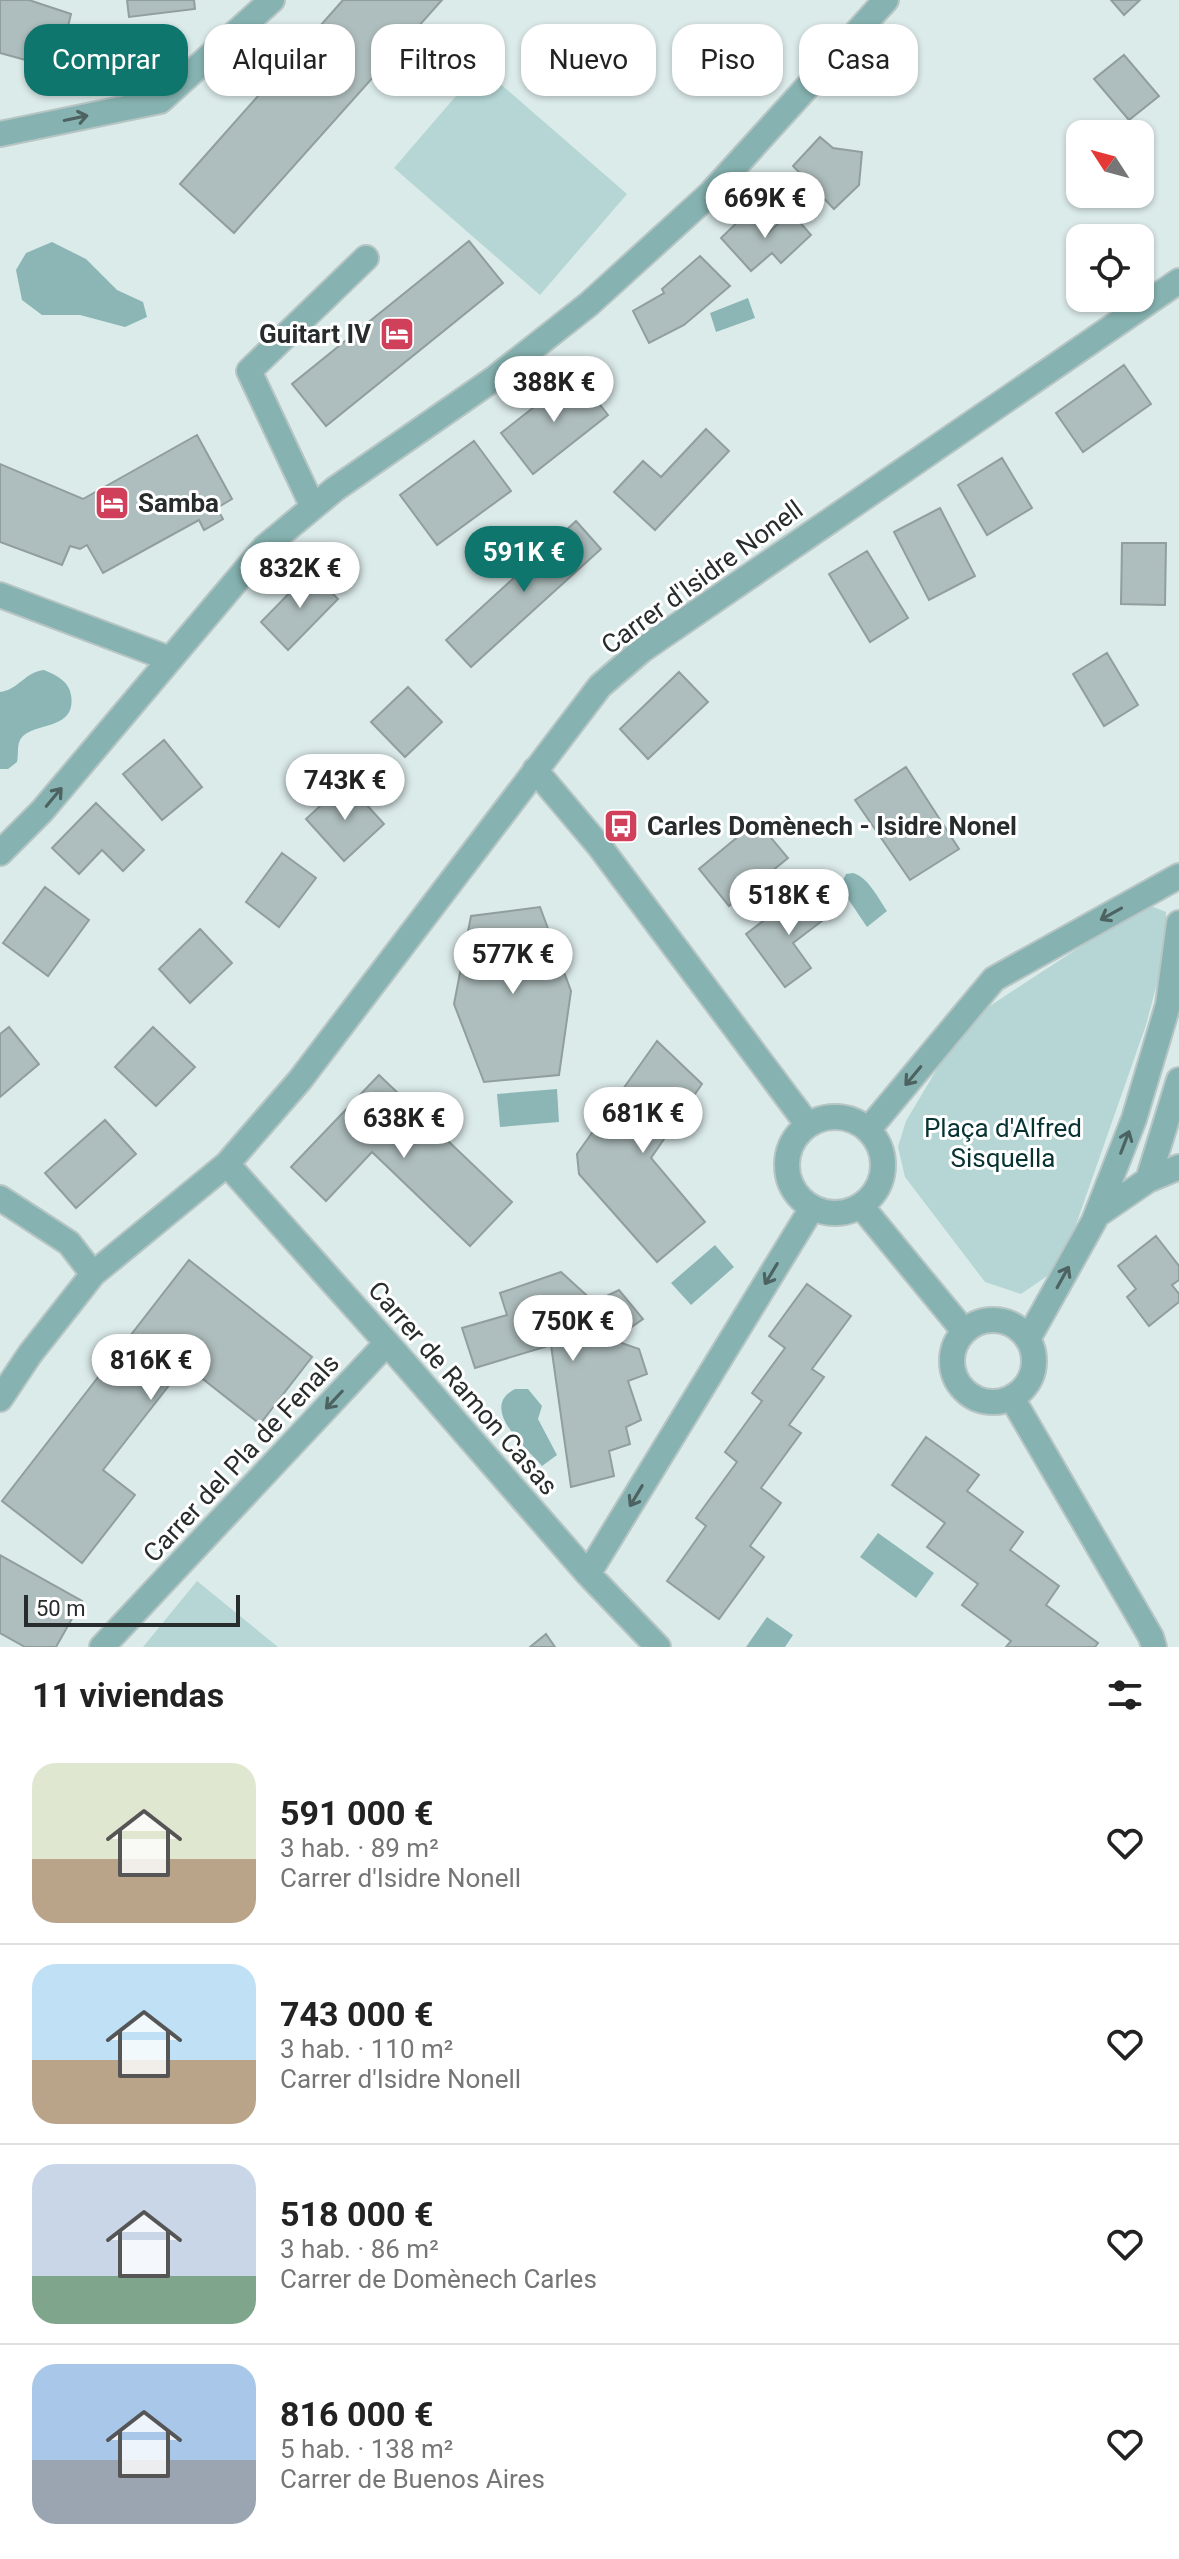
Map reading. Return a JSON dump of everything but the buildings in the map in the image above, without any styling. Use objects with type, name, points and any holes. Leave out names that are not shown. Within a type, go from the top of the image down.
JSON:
[{"type":"street","points":[[0,134],[160,101],[272,0]]},
{"type":"street","points":[[0,853],[42,811],[265,547],[313,507],[495,378],[589,304],[711,193],[886,0]]},
{"type":"street","points":[[313,507],[249,371],[366,258]]},
{"type":"street","name":"Carrer d'Isidre Nonell","points":[[0,1399],[30,1354],[93,1274],[227,1164],[300,1080],[600,686],[642,650],[1179,281]]},
{"type":"street","points":[[0,595],[170,659]]},
{"type":"street","points":[[535,770],[600,847],[808,1125]]},
{"type":"street","points":[[868,1130],[994,979],[1179,876]]},
{"type":"street","points":[[1028,1339],[1097,1215],[1134,1119],[1168,1005],[1179,923]]},
{"type":"street","points":[[1148,1180],[1179,1080]]},
{"type":"street","points":[[839,1117],[855,1121],[868,1130],[882,1155],[883,1170],[879,1184],[861,1206],[837,1213],[812,1208],[799,1197],[790,1183],[787,1167],[789,1151],[808,1125],[823,1118],[839,1117]]},
{"type":"street","name":"Carrer de Ramon Casas","points":[[227,1164],[588,1574],[658,1647]]},
{"type":"street","points":[[1097,1215],[1148,1180],[1179,1167]]},
{"type":"street","points":[[0,1198],[69,1243],[93,1274]]},
{"type":"street","points":[[861,1206],[964,1331]]},
{"type":"street","points":[[588,1574],[812,1208]]},
{"type":"street","points":[[985,1319],[998,1319],[1021,1330],[1028,1339],[1034,1365],[1023,1390],[1012,1398],[986,1402],[963,1390],[951,1367],[951,1354],[964,1331],[985,1319]]},
{"type":"street","name":"Carrer del Pla de Fenals","points":[[102,1647],[387,1343]]},
{"type":"street","points":[[1012,1398],[1153,1645]]},
{"type":"green space","points":[[505,88],[627,194],[540,295],[394,168],[456,96],[505,96]]},
{"type":"green space","name":"Plaça d'Alfred Sisquella","points":[[1146,904],[1166,912],[1165,953],[1146,1025],[1073,1233],[1053,1272],[1021,1294],[985,1282],[905,1177],[898,1147],[906,1121],[950,1047],[982,1011]]},
{"type":"green space","points":[[197,1581],[278,1647],[143,1647]]},
{"type":"shaded area","points":[[52,242],[86,259],[117,290],[143,302],[147,317],[125,327],[80,315],[42,315],[22,300],[16,270],[26,253]]},
{"type":"shaded area","points":[[748,298],[755,318],[716,332],[710,313]]},
{"type":"shaded area","points":[[44,670],[68,686],[71,706],[68,714],[54,724],[28,732],[20,740],[17,762],[8,769],[0,769],[0,692]]},
{"type":"shaded area","points":[[853,873],[868,883],[887,911],[867,927],[840,887],[846,874]]},
{"type":"shaded area","points":[[557,1089],[559,1122],[500,1127],[497,1094]]},
{"type":"shaded area","points":[[715,1245],[734,1267],[691,1305],[671,1283]]},
{"type":"shaded area","points":[[515,1389],[528,1389],[542,1406],[538,1419],[557,1455],[542,1466],[503,1417],[501,1406],[505,1397]]},
{"type":"shaded area","points":[[878,1533],[934,1573],[916,1598],[860,1557]]},
{"type":"shaded area","points":[[767,1617],[793,1635],[785,1647],[746,1647]]},
{"type":"place","name":"Guitart IV","points":[[397,334]]},
{"type":"place","name":"Samba","points":[[112,503]]},
{"type":"place","name":"Carles Domènech - Isidre Nonel","points":[[621,826]]}]
